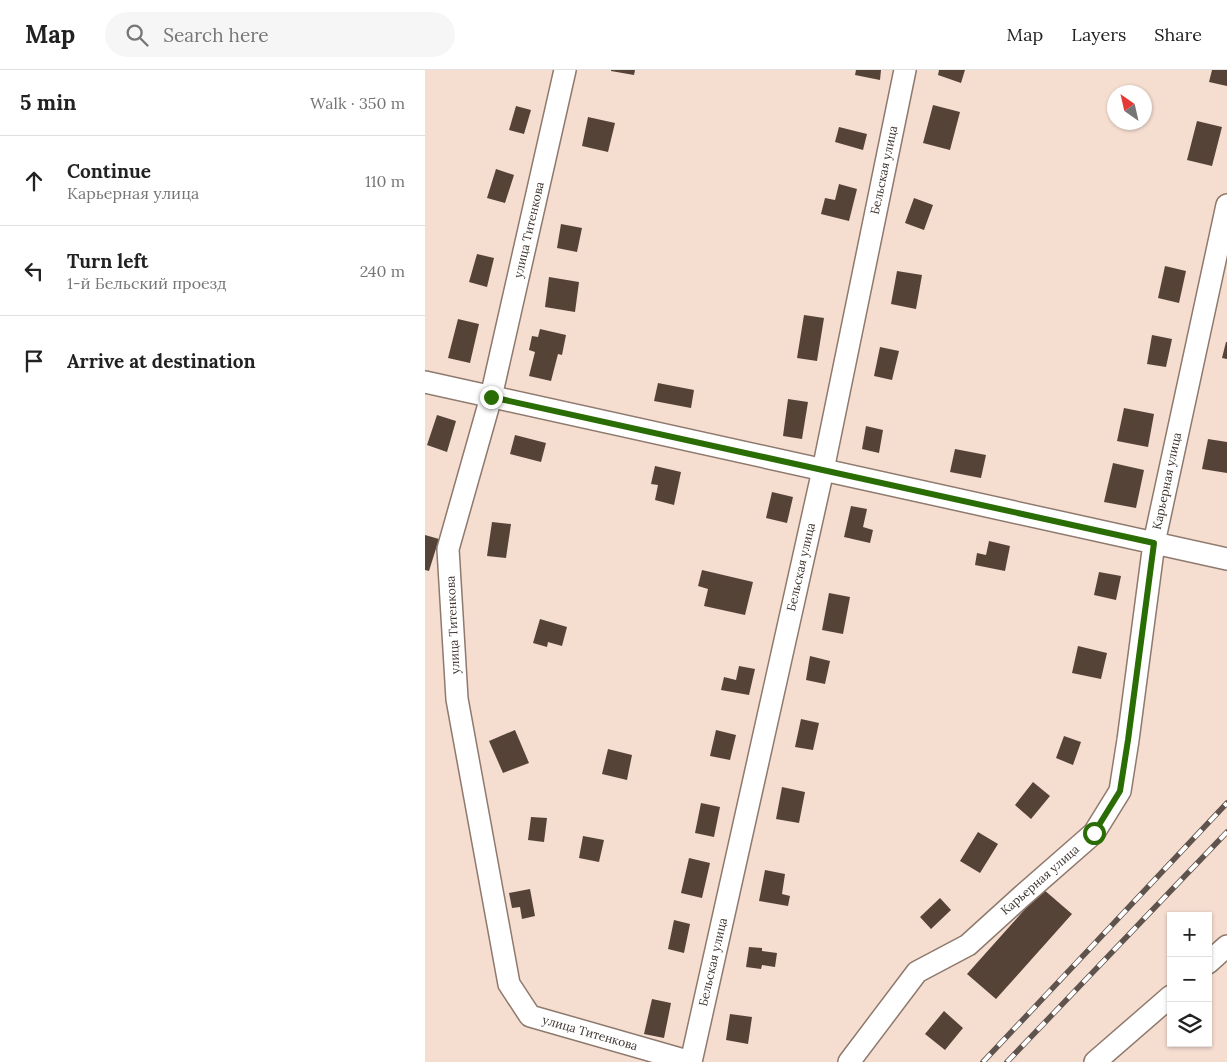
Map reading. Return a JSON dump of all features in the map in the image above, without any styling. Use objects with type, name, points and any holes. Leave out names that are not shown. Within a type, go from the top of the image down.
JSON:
[{"type":"street","name":"улица Титенкова","points":[[565,70],[491,397],[448,549],[457,699],[509,984],[530,1016],[691,1062]]},
{"type":"street","name":"Бельская улица","points":[[691,1062],[823,470],[905,70]]},
{"type":"street","name":"Карьерная улица","points":[[849,1062],[917,972],[968,945],[1094,833],[1120,791],[1130,730],[1154,543],[1227,205]]},
{"type":"street","points":[[425,382],[1227,559]]},
{"type":"street","points":[[1212,959],[1227,946]]},
{"type":"street","points":[[1095,1062],[1167,999]]},
{"type":"building","points":[[611,70],[635,70],[634,75]]},
{"type":"building","points":[[856,70],[881,70],[880,80],[855,75]]},
{"type":"building","points":[[939,70],[965,70],[961,83],[938,75]]},
{"type":"building","points":[[1212,70],[1227,70],[1227,86],[1209,82]]},
{"type":"building","points":[[933,105],[960,112],[950,150],[923,143]]},
{"type":"building","points":[[516,106],[531,110],[524,134],[509,130]]},
{"type":"building","points":[[588,117],[615,123],[608,152],[582,146]]},
{"type":"building","points":[[1197,121],[1222,127],[1212,166],[1187,160]]},
{"type":"building","points":[[839,127],[867,134],[863,150],[835,142]]},
{"type":"building","points":[[496,169],[514,175],[505,203],[487,198]]},
{"type":"building","points":[[839,184],[857,189],[849,221],[821,214],[825,198],[835,200]]},
{"type":"building","points":[[914,198],[933,205],[924,230],[905,223]]},
{"type":"building","points":[[561,224],[582,228],[577,252],[557,248]]},
{"type":"building","points":[[477,254],[494,258],[487,287],[469,282]]},
{"type":"building","points":[[1165,266],[1186,271],[1179,303],[1158,298]]},
{"type":"building","points":[[897,271],[922,275],[916,309],[891,304]]},
{"type":"building","points":[[549,277],[579,282],[575,312],[545,307]]},
{"type":"building","points":[[804,315],[824,318],[817,361],[797,358]]},
{"type":"building","points":[[458,319],[479,324],[470,363],[448,358]]},
{"type":"building","points":[[540,329],[566,335],[562,355],[558,354],[551,381],[529,376],[535,352],[529,350],[532,336],[538,337]]},
{"type":"building","points":[[1152,335],[1172,339],[1166,367],[1147,364]]},
{"type":"building","points":[[1227,342],[1227,359],[1222,358]]},
{"type":"building","points":[[880,347],[899,351],[892,380],[874,376]]},
{"type":"building","points":[[658,383],[694,390],[691,408],[654,401]]},
{"type":"building","points":[[788,399],[808,402],[802,439],[783,436]]},
{"type":"building","points":[[1124,408],[1154,414],[1148,447],[1117,441]]},
{"type":"building","points":[[437,415],[456,421],[447,452],[427,445]]},
{"type":"building","points":[[866,426],[883,430],[879,453],[862,449]]},
{"type":"building","points":[[515,435],[546,443],[541,462],[510,454]]},
{"type":"building","points":[[1208,439],[1227,442],[1227,473],[1202,469]]},
{"type":"building","points":[[955,449],[986,455],[981,478],[950,472]]},
{"type":"building","points":[[1113,463],[1144,470],[1136,508],[1104,502]]},
{"type":"building","points":[[655,466],[681,472],[674,505],[655,500],[658,485],[651,484]]},
{"type":"building","points":[[772,492],[793,497],[787,523],[766,518]]},
{"type":"building","points":[[851,506],[867,509],[863,527],[873,530],[870,543],[844,537]]},
{"type":"building","points":[[492,522],[511,524],[506,558],[487,556]]},
{"type":"building","points":[[425,535],[439,539],[429,571],[425,570]]},
{"type":"building","points":[[989,541],[1010,546],[1005,571],[975,565],[977,553],[986,555]]},
{"type":"building","points":[[702,570],[753,582],[745,615],[704,606],[708,589],[698,586]]},
{"type":"building","points":[[1099,572],[1121,576],[1116,600],[1094,595]]},
{"type":"building","points":[[829,593],[850,597],[843,634],[822,630]]},
{"type":"building","points":[[540,619],[567,627],[562,646],[548,642],[547,647],[533,643]]},
{"type":"building","points":[[1078,646],[1107,653],[1101,679],[1072,673]]},
{"type":"building","points":[[810,656],[830,661],[825,684],[806,680]]},
{"type":"building","points":[[739,666],[755,669],[749,695],[721,690],[724,677],[736,680]]},
{"type":"building","points":[[801,719],[819,723],[813,750],[795,747]]},
{"type":"building","points":[[515,730],[529,763],[503,773],[489,741]]},
{"type":"building","points":[[716,730],[736,735],[730,760],[710,756]]},
{"type":"building","points":[[1064,736],[1081,742],[1073,765],[1056,758]]},
{"type":"building","points":[[608,749],[632,755],[627,780],[602,774]]},
{"type":"building","points":[[1033,782],[1050,796],[1031,819],[1015,805]]},
{"type":"building","points":[[782,787],[805,792],[799,823],[776,819]]},
{"type":"building","points":[[701,803],[720,807],[714,837],[695,833]]},
{"type":"building","points":[[531,817],[547,818],[544,842],[528,840]]},
{"type":"building","points":[[978,832],[998,844],[980,873],[960,861]]},
{"type":"building","points":[[583,836],[604,840],[599,862],[579,858]]},
{"type":"building","points":[[689,858],[710,863],[702,898],[681,893]]},
{"type":"building","points":[[765,870],[785,874],[782,894],[790,896],[788,906],[759,901]]},
{"type":"building","points":[[530,889],[535,916],[522,919],[520,907],[512,908],[509,893]]},
{"type":"building","points":[[1043,889],[1072,914],[996,999],[967,974]]},
{"type":"building","points":[[940,898],[951,910],[931,929],[920,917]]},
{"type":"building","points":[[674,920],[690,924],[684,953],[668,949]]},
{"type":"building","points":[[749,947],[762,948],[762,951],[777,953],[775,967],[762,965],[761,969],[746,967]]},
{"type":"building","points":[[652,999],[671,1003],[664,1038],[644,1034]]},
{"type":"building","points":[[944,1011],[963,1028],[945,1050],[925,1034]]},
{"type":"building","points":[[730,1014],[752,1017],[748,1044],[726,1040]]},
{"type":"railway","points":[[983,1062],[1227,803]]},
{"type":"railway","points":[[1007,1062],[1227,832]]},
{"type":"route","points":[[491,397],[1154,543],[1120,791],[1094,833]]}]
